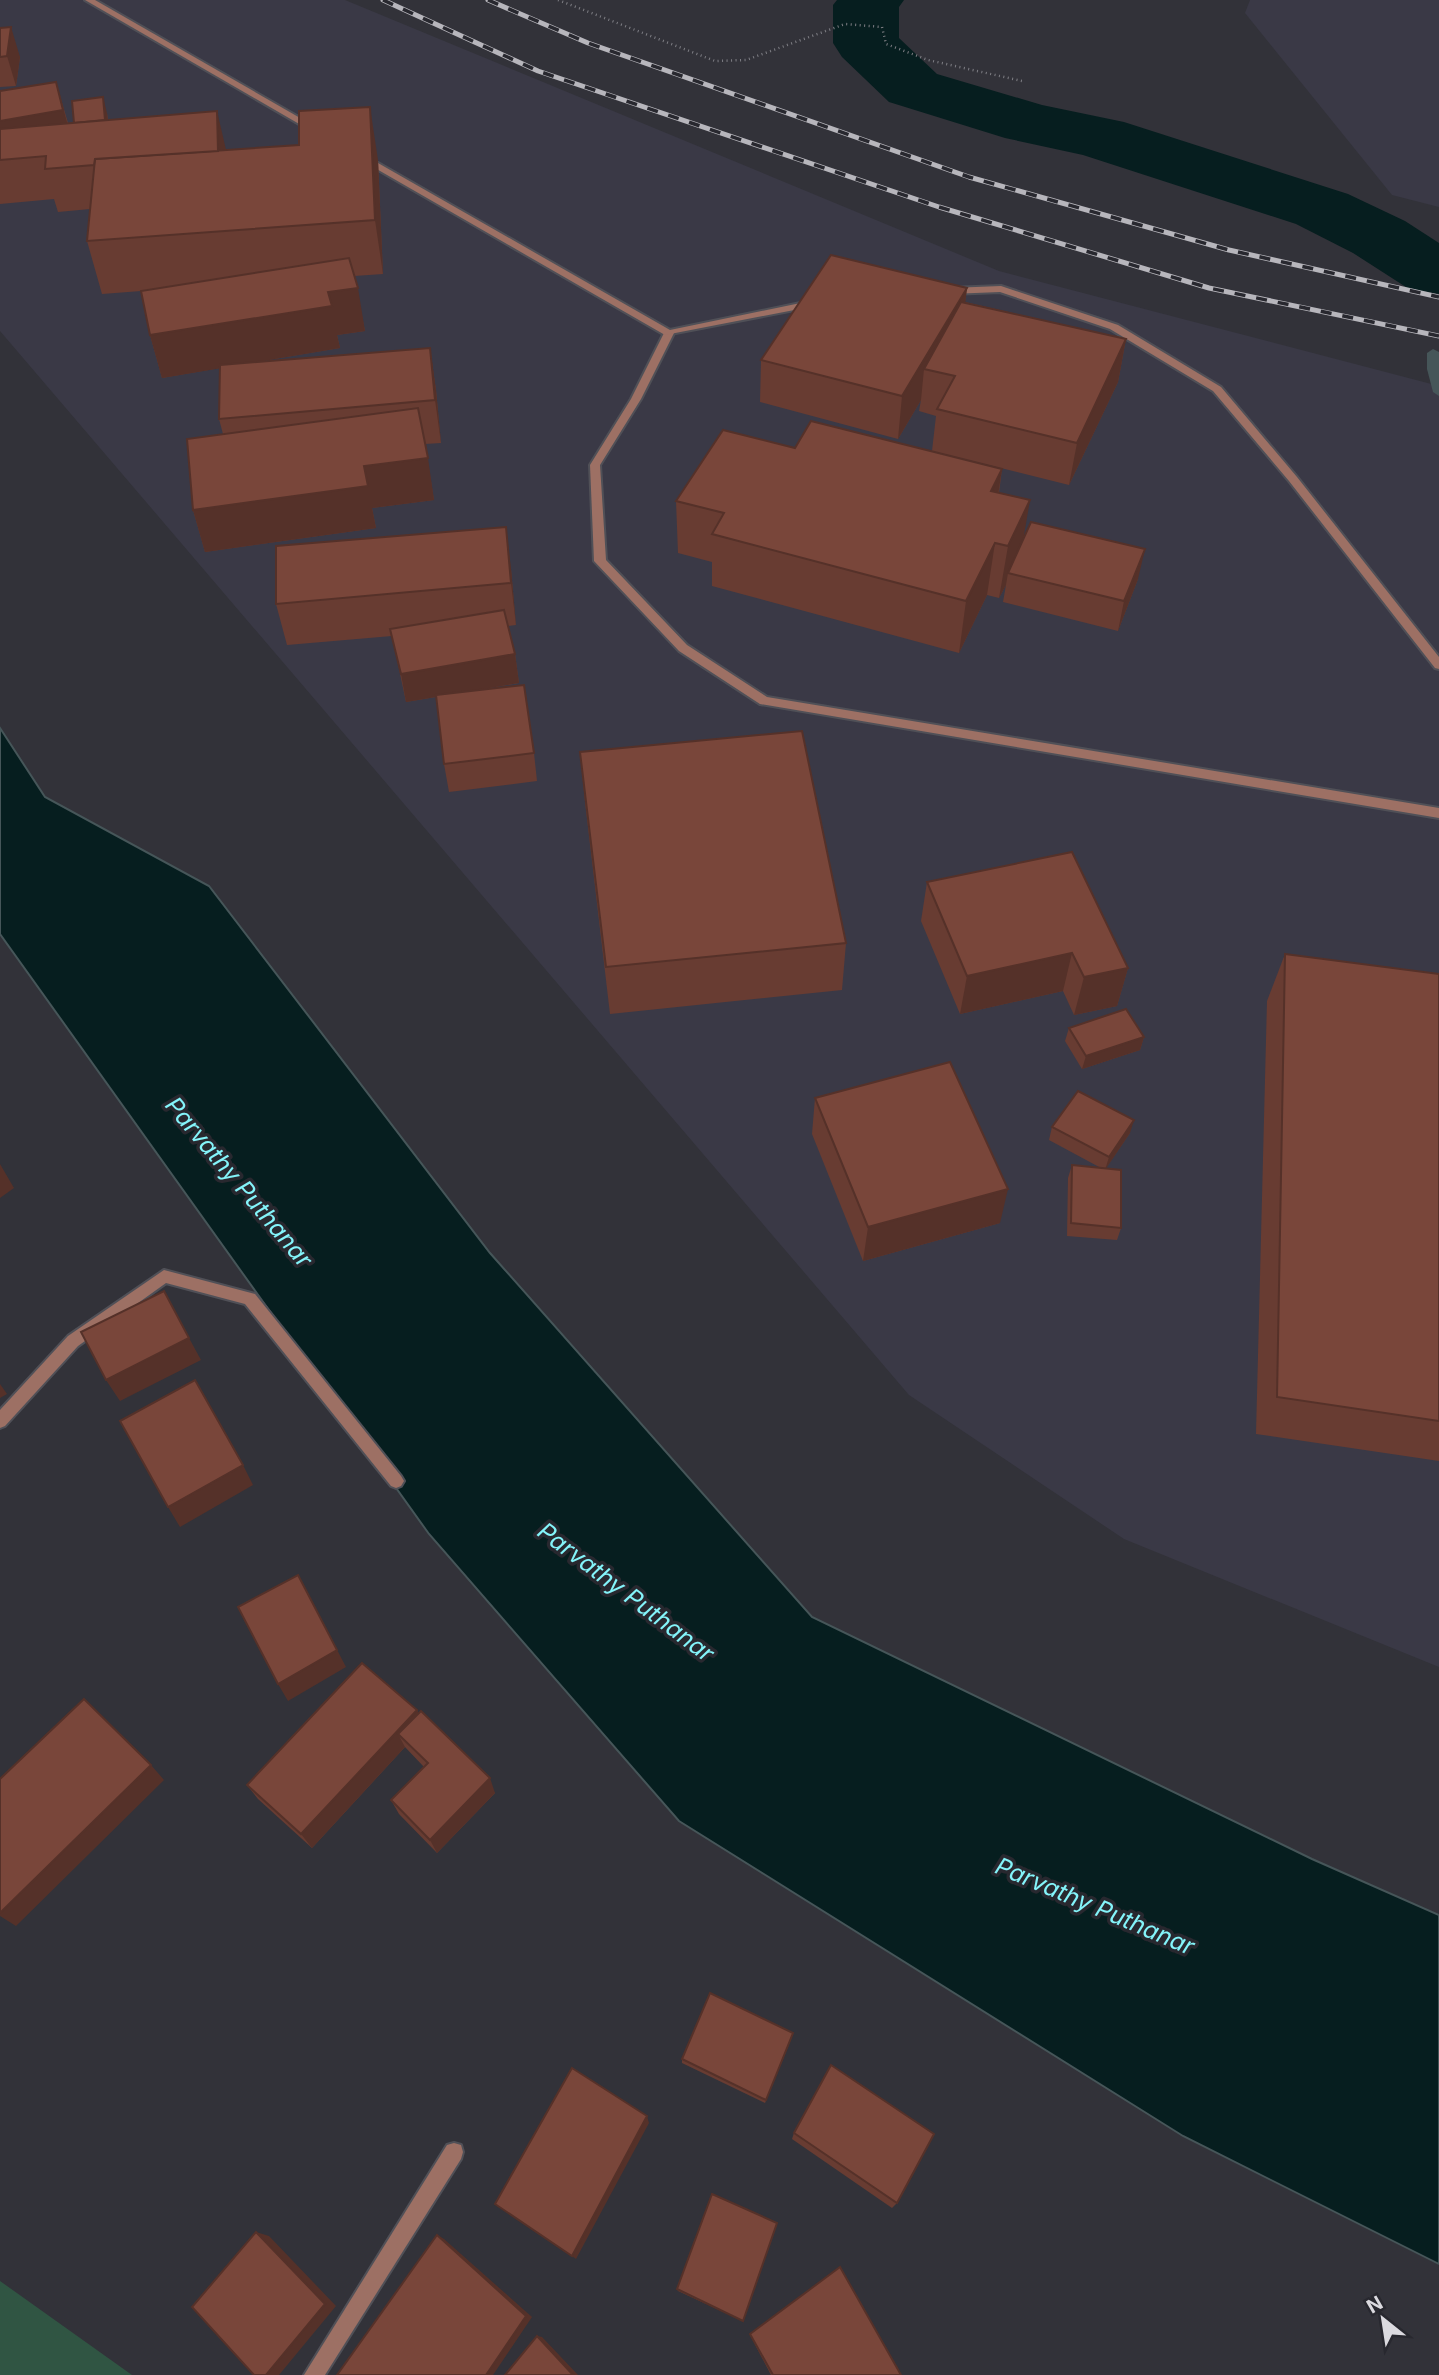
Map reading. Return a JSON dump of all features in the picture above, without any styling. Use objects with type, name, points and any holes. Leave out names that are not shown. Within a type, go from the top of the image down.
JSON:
[{"type":"street","points":[[89,0],[331,139]]},
{"type":"street","points":[[355,153],[668,333],[832,299]]},
{"type":"street","points":[[936,291],[1001,289],[1114,327],[1217,389],[1293,479],[1439,665]]},
{"type":"street","points":[[668,333],[636,399],[595,465],[600,561],[682,648],[764,701],[1439,813]]},
{"type":"street","points":[[0,1422],[73,1341],[164,1276],[250,1299],[396,1481]]},
{"type":"street","points":[[314,2375],[454,2152]]},
{"type":"path","points":[[558,0],[715,61],[746,60],[845,24],[882,27],[886,44],[928,60],[1022,81]]},
{"type":"shaded area","points":[[0,0],[345,0],[999,271],[1439,386],[1439,1667],[1124,1539],[909,1395],[0,331]]},
{"type":"shaded area","points":[[1250,0],[1439,0],[1439,207],[1392,195],[1245,13]]},
{"type":"green space","points":[[0,2281],[132,2375],[0,2375]]},
{"type":"water","name":"Parvathy Puthanar","points":[[0,728],[45,797],[209,886],[490,1253],[812,1617],[1312,1859],[1439,1915],[1439,2264],[1183,2136],[679,1821],[429,1534],[0,934]]},
{"type":"building","points":[[11,27],[7,56],[0,57],[0,28]]},
{"type":"building","points":[[56,82],[63,110],[0,121],[0,91]]},
{"type":"building","points":[[103,97],[105,120],[74,123],[72,101]]},
{"type":"building","points":[[370,107],[375,220],[87,241],[95,159],[299,145],[299,111]]},
{"type":"building","points":[[217,111],[218,151],[95,159],[94,165],[45,169],[46,156],[0,160],[0,129]]},
{"type":"building","points":[[831,255],[967,288],[902,396],[761,360]]},
{"type":"building","points":[[349,258],[358,288],[328,292],[332,306],[150,335],[141,291]]},
{"type":"building","points":[[961,302],[1126,339],[1077,443],[937,409],[955,376],[924,369]]},
{"type":"building","points":[[430,348],[435,400],[219,419],[220,365]]},
{"type":"building","points":[[418,408],[428,458],[364,466],[368,486],[193,510],[187,439]]},
{"type":"building","points":[[811,421],[1002,469],[991,491],[1030,500],[1008,546],[995,543],[966,601],[712,534],[724,513],[676,501],[723,430],[795,448]]},
{"type":"building","points":[[1031,522],[1145,549],[1124,601],[1008,573]]},
{"type":"building","points":[[506,527],[511,583],[276,604],[276,546]]},
{"type":"building","points":[[504,610],[515,654],[401,674],[390,629]]},
{"type":"building","points":[[524,685],[534,753],[444,764],[436,695]]},
{"type":"building","points":[[802,731],[846,943],[606,967],[580,752]]},
{"type":"building","points":[[1072,852],[1128,968],[1084,977],[1072,953],[967,976],[927,882]]},
{"type":"building","points":[[1285,954],[1439,974],[1439,1421],[1277,1397]]},
{"type":"building","points":[[1126,1009],[1144,1037],[1086,1056],[1069,1028]]},
{"type":"building","points":[[950,1062],[1008,1189],[868,1227],[815,1098]]},
{"type":"building","points":[[1078,1091],[1134,1120],[1109,1157],[1052,1127]]},
{"type":"building","points":[[1072,1165],[1121,1170],[1121,1228],[1071,1223]]},
{"type":"building","points":[[164,1291],[189,1338],[106,1380],[81,1332]]},
{"type":"building","points":[[195,1380],[243,1465],[168,1507],[120,1421]]},
{"type":"building","points":[[298,1575],[337,1650],[278,1684],[238,1607]]},
{"type":"building","points":[[362,1663],[417,1710],[301,1834],[247,1785]]},
{"type":"building","points":[[84,1699],[151,1765],[0,1913],[0,1779]]},
{"type":"building","points":[[421,1711],[490,1778],[430,1840],[391,1800],[428,1763],[398,1734]]},
{"type":"building","points":[[710,1993],[793,2033],[766,2100],[682,2059]]},
{"type":"building","points":[[831,2065],[934,2134],[897,2203],[794,2133]]},
{"type":"building","points":[[572,2068],[647,2116],[572,2256],[495,2204]]},
{"type":"building","points":[[712,2194],[777,2223],[743,2321],[677,2289]]},
{"type":"building","points":[[256,2232],[325,2304],[266,2375],[254,2375],[192,2307]]},
{"type":"building","points":[[437,2235],[526,2316],[486,2375],[337,2375]]},
{"type":"building","points":[[840,2267],[901,2375],[773,2375],[750,2334]]},
{"type":"building","points":[[537,2336],[573,2375],[505,2375]]},
{"type":"waterway","points":[[871,0],[866,5],[866,43],[913,88],[1030,123],[1099,137],[1322,209],[1379,237],[1435,273]]},
{"type":"waterway","points":[[1435,273],[1435,279]]},
{"type":"waterway","points":[[1433,353],[1433,369],[1439,392]]},
{"type":"railway","points":[[383,0],[538,71],[939,207],[1209,288],[1439,336]]},
{"type":"railway","points":[[488,0],[588,43],[969,177],[1229,250],[1439,297]]}]
